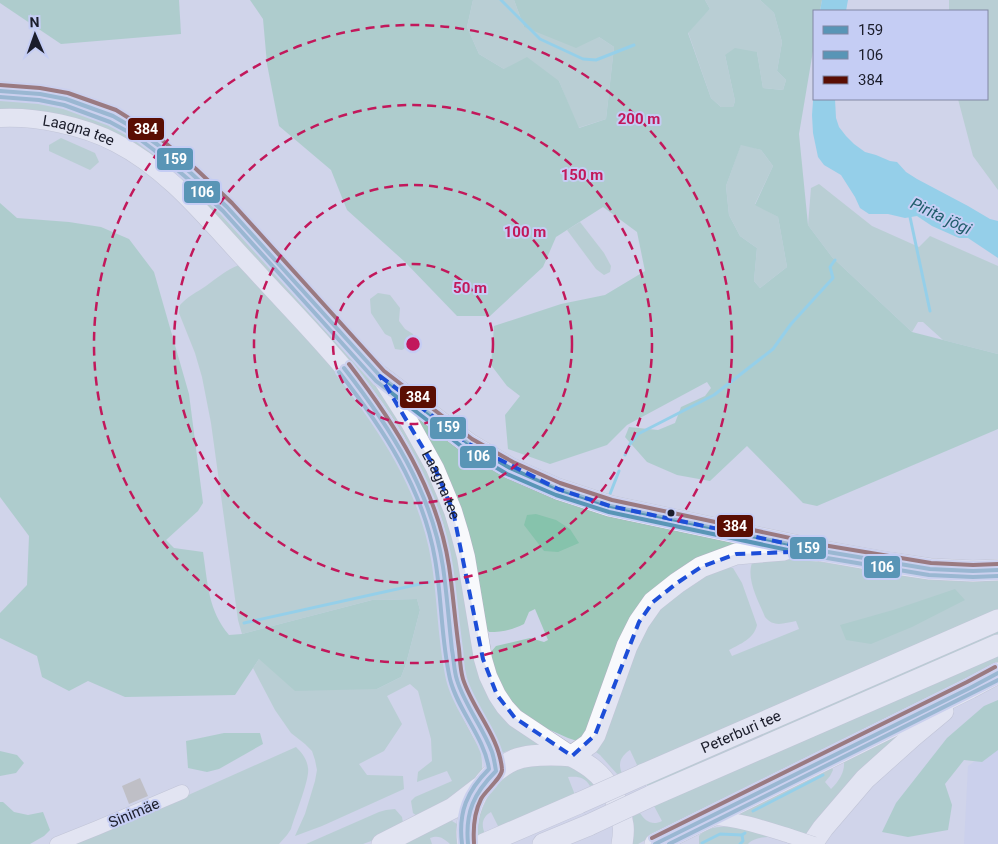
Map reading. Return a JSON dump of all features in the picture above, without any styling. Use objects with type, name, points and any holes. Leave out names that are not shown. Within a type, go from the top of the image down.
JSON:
[{"type":"highway","points":[[380,376],[469,444],[510,468],[558,489],[610,506],[890,563],[930,569],[998,570]]},
{"type":"highway","points":[[572,756],[589,744],[595,735],[627,646],[639,622],[653,602],[701,567],[736,554],[778,550],[822,550]]},
{"type":"highway","name":"Peterburi tee","points":[[493,840],[998,620]]},
{"type":"highway","name":"Peterburi tee","points":[[543,844],[998,645]]},
{"type":"highway","points":[[655,844],[970,688],[998,672]]},
{"type":"highway","points":[[813,844],[864,779],[970,688]]},
{"type":"highway","points":[[382,844],[453,808],[481,786],[496,771],[514,760],[534,755],[572,756],[592,768],[607,785],[619,805],[624,827],[622,844]]},
{"type":"highway","points":[[468,844],[466,830],[472,803],[481,786]]},
{"type":"main road","name":"Laagna tee","points":[[0,91],[40,94],[66,99],[113,116],[158,145],[227,207],[380,376],[410,422],[435,468],[453,511],[466,557],[483,659],[496,695],[515,718],[572,756]]},
{"type":"main road","name":"Laagna tee","points":[[0,118],[56,122],[115,142],[149,163],[180,189],[340,363],[366,395],[400,448],[433,523],[441,555],[457,679],[471,713],[492,754],[496,771]]},
{"type":"street","name":"Sinimäe","points":[[57,844],[182,792]]},
{"type":"street","points":[[706,818],[726,818],[753,824],[813,844]]},
{"type":"highlighted area","points":[[380,376],[469,444],[558,489],[610,506],[822,551],[736,554],[701,567],[653,602],[639,622],[595,735],[572,756],[515,718],[497,695],[483,659],[453,511],[435,468]]},
{"type":"shaded area","points":[[998,745],[998,844],[964,844],[968,766]]},
{"type":"green space","points":[[0,0],[179,0],[181,34],[61,44],[0,3]]},
{"type":"green space","points":[[250,0],[473,0],[467,27],[479,54],[504,69],[527,57],[559,81],[579,128],[606,119],[614,47],[599,37],[576,48],[524,27],[514,0],[705,0],[710,9],[688,33],[711,98],[721,107],[733,107],[735,101],[725,55],[735,48],[757,52],[763,88],[783,90],[786,80],[777,71],[782,42],[774,13],[760,0],[822,0],[820,10],[813,10],[813,51],[799,134],[808,225],[832,257],[912,332],[998,354],[998,429],[817,506],[803,503],[747,446],[710,481],[677,475],[647,462],[625,437],[629,427],[658,430],[675,423],[681,407],[705,396],[711,388],[707,382],[627,425],[607,445],[550,464],[508,449],[505,415],[520,396],[507,386],[491,365],[494,326],[561,304],[605,295],[645,271],[637,232],[603,207],[556,237],[543,267],[490,316],[457,316],[405,262],[347,210],[331,170],[279,126],[267,64],[263,19]],"holes":[[[741,145],[761,150],[773,166],[755,205],[778,217],[787,267],[760,288],[754,281],[757,248],[740,236],[729,215],[726,186]]]},
{"type":"green space","points":[[473,0],[514,0],[524,27],[599,37],[614,47],[606,119],[578,128],[559,81],[504,69],[479,54],[467,27]]},
{"type":"green space","points":[[705,0],[760,0],[774,13],[782,42],[777,71],[786,80],[783,90],[763,88],[757,52],[725,55],[735,101],[733,107],[721,107],[711,98],[688,32],[710,9]]},
{"type":"green space","points":[[949,0],[998,0],[998,190],[973,156],[958,100],[988,100],[988,10],[949,10]]},
{"type":"green space","points":[[0,99],[29,101],[93,117],[117,128],[170,162],[200,189],[363,368],[404,421],[456,534],[480,670],[547,745],[524,746],[502,753],[468,682],[432,498],[417,461],[399,428],[383,403],[345,355],[171,169],[145,151],[76,118],[48,112],[0,110]]},
{"type":"green space","points":[[61,138],[95,153],[99,162],[90,170],[49,151],[49,145]]},
{"type":"green space","points":[[741,144],[761,150],[773,166],[755,204],[778,217],[787,267],[760,288],[754,281],[757,248],[740,236],[729,215],[726,186]]},
{"type":"green space","points":[[819,184],[872,226],[919,247],[930,236],[998,266],[998,354],[943,340],[923,322],[918,322],[912,332],[832,257],[808,225],[811,188]]},
{"type":"green space","points":[[0,203],[17,218],[69,222],[101,227],[129,239],[154,272],[189,394],[203,503],[198,511],[166,540],[174,548],[203,552],[213,606],[222,626],[229,635],[242,634],[372,600],[417,599],[420,610],[401,677],[377,689],[295,691],[259,659],[235,695],[125,697],[88,681],[69,691],[42,677],[37,656],[0,638],[0,613],[27,585],[29,536],[0,497]]},
{"type":"green space","points":[[580,222],[604,253],[611,266],[610,272],[604,275],[596,269],[567,230]]},
{"type":"green space","points":[[239,265],[345,380],[392,447],[410,484],[424,524],[437,575],[447,678],[457,707],[481,752],[482,769],[466,790],[417,816],[413,813],[411,801],[415,797],[452,781],[447,771],[417,782],[418,772],[432,761],[431,739],[418,691],[410,684],[387,696],[402,724],[384,751],[359,764],[367,775],[403,776],[404,789],[322,826],[295,836],[305,814],[315,781],[317,770],[315,760],[312,751],[291,733],[275,710],[253,668],[259,659],[377,689],[401,677],[420,610],[417,599],[372,600],[242,634],[238,620],[211,423],[202,377],[195,353],[179,313],[180,305],[186,300]]},
{"type":"green space","points":[[378,293],[390,295],[400,308],[399,321],[405,329],[413,334],[414,342],[402,350],[395,349],[391,337],[385,334],[371,313],[370,299]]},
{"type":"green space","points":[[407,405],[470,452],[763,544],[672,577],[584,737],[577,741],[568,738],[527,718],[506,697],[491,666],[491,652],[496,646],[530,638],[544,642],[548,640],[535,609],[529,612],[524,624],[515,628],[489,632],[485,627]]},
{"type":"green space","points":[[536,514],[556,520],[570,529],[579,543],[558,552],[544,551],[524,525],[527,515]]},
{"type":"green space","points":[[785,559],[822,562],[889,573],[998,579],[998,609],[638,767],[630,750],[621,760],[622,773],[618,775],[593,750],[639,636],[671,596],[724,566],[733,568],[742,583],[757,625],[750,637],[729,650],[732,656],[799,629],[796,621],[776,624],[768,620],[765,617],[752,584],[752,563]]},
{"type":"green space","points":[[955,589],[965,600],[912,627],[871,644],[846,640],[840,625],[893,610]]},
{"type":"green space","points":[[998,627],[998,637],[649,789],[646,783]]},
{"type":"green space","points":[[998,654],[998,662],[851,739],[638,844],[631,844],[633,816],[640,813],[649,822],[662,821],[653,804]]},
{"type":"green space","points":[[998,700],[998,750],[982,762],[964,760],[945,784],[952,805],[948,830],[908,837],[882,832],[896,803],[947,738],[984,706]]},
{"type":"green space","points":[[931,713],[811,836],[735,815],[830,763],[833,770],[825,782],[831,789],[841,776],[844,769],[844,761]]},
{"type":"green space","points":[[224,733],[260,733],[263,744],[219,769],[207,772],[188,768],[186,741]]},
{"type":"green space","points":[[296,747],[305,759],[308,773],[291,829],[279,844],[71,844],[166,805]]},
{"type":"green space","points":[[0,751],[17,755],[24,763],[16,773],[0,776]]},
{"type":"green space","points":[[561,760],[598,783],[590,786],[581,778],[568,777],[575,795],[499,828],[491,812],[483,821],[485,834],[477,837],[479,816],[487,798],[497,786],[504,769]]},
{"type":"green space","points":[[0,802],[3,802],[14,812],[28,815],[43,812],[50,830],[30,844],[0,844]]},
{"type":"green space","points":[[395,809],[402,817],[403,823],[382,837],[363,844],[306,844],[379,812]]},
{"type":"green space","points":[[447,818],[457,824],[457,844],[450,844],[436,837],[430,838],[432,844],[394,844]]},
{"type":"green space","points":[[738,826],[774,837],[764,837],[748,844],[699,844],[699,836],[707,830],[717,827]]},
{"type":"water","points":[[822,0],[848,0],[846,10],[820,10]]},
{"type":"water","name":"Pirita jõgi","points":[[813,100],[835,100],[836,118],[839,127],[854,144],[865,152],[897,162],[906,172],[917,179],[990,219],[998,221],[998,258],[968,238],[959,238],[932,226],[917,216],[905,218],[888,214],[869,214],[860,208],[841,175],[824,165],[818,157],[813,133]]},
{"type":"building","points":[[140,778],[148,796],[129,804],[122,786]]},
{"type":"waterway","points":[[501,0],[540,39],[583,59],[596,60],[634,45]]},
{"type":"waterway","name":"Pirita jõgi","points":[[910,217],[930,311]]},
{"type":"waterway","points":[[625,455],[630,444],[638,434],[714,395],[773,349],[791,324],[833,278],[830,267],[835,260]]},
{"type":"waterway","points":[[610,494],[619,471]]},
{"type":"waterway","points":[[244,623],[429,582]]},
{"type":"waterway","points":[[753,811],[823,775]]},
{"type":"waterway","points":[[702,843],[720,834],[742,835],[745,833]]},
{"type":"waterway","points":[[740,844],[743,841],[742,835]]},
{"type":"transit line","name":"384","points":[[0,85],[40,88],[68,93],[116,110],[162,140],[232,203],[384,371],[472,439],[513,462],[560,483],[612,500],[823,545],[931,563],[998,564]]},
{"type":"transit line","name":"159","points":[[0,91],[40,94],[66,99],[113,116],[158,145],[227,207],[380,376],[469,444],[510,468],[558,489],[610,506],[822,551],[930,569],[998,570]]},
{"type":"transit line","name":"106","points":[[0,97],[39,100],[64,105],[110,122],[134,135],[188,179],[223,211],[376,381],[465,449],[507,474],[556,495],[609,512],[821,557],[929,575],[998,576]]},
{"type":"transit line","name":"384","points":[[349,364],[398,434],[412,459],[435,510],[443,538],[449,566],[462,675],[467,690],[496,745],[502,769],[500,776],[483,796],[479,804],[474,821],[474,843]]},
{"type":"transit line","name":"159","points":[[344,368],[377,413],[407,462],[419,487],[437,539],[443,567],[456,677],[460,690],[493,754],[496,771],[482,787],[473,804],[468,822],[468,844]]},
{"type":"transit line","name":"106","points":[[339,372],[370,414],[399,459],[411,483],[429,533],[435,559],[450,679],[459,702],[477,734],[489,769],[481,777],[466,803],[461,822],[462,844]]},
{"type":"transit line","name":"384","points":[[652,838],[995,667]]},
{"type":"transit line","name":"159","points":[[655,844],[998,673]]},
{"type":"transit line","name":"106","points":[[669,844],[998,680]]}]
